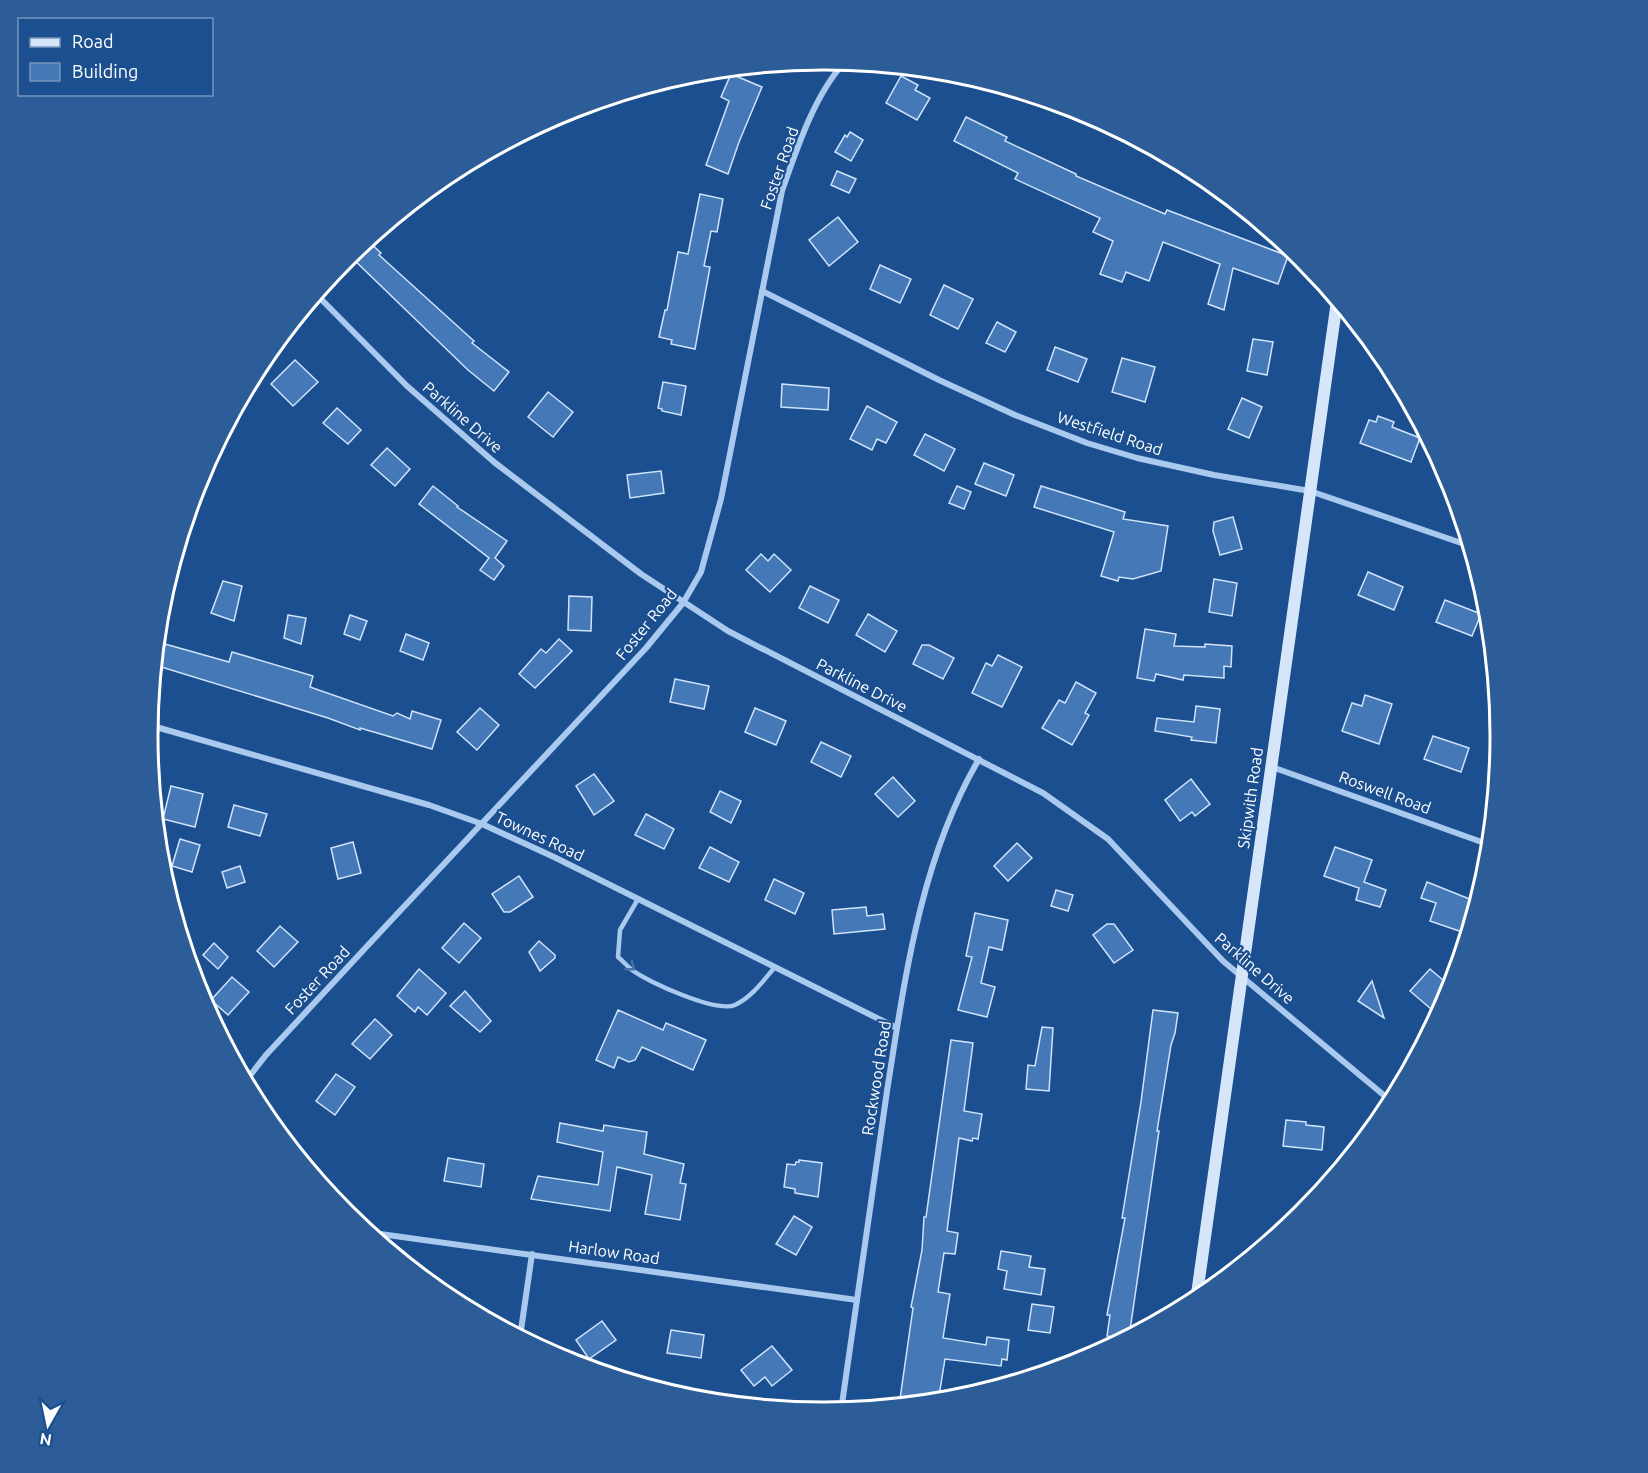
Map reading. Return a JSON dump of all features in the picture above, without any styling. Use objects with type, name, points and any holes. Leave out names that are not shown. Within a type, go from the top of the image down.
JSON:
[{"type":"main road","name":"Skipwith Road","points":[[1198,1287],[1336,310]]},
{"type":"street","name":"Foster Road","points":[[251,1075],[266,1055],[646,648],[683,603],[701,572],[721,500],[777,212],[795,151],[823,93],[839,71]]},
{"type":"street","name":"Westfield Road","points":[[762,291],[939,380],[1015,415],[1088,443],[1137,459],[1310,491],[1461,543]]},
{"type":"street","name":"Parkline Drive","points":[[321,299],[407,386],[494,462],[640,574],[728,632],[1043,793],[1108,839],[1190,927],[1241,977],[1385,1096]]},
{"type":"street","name":"Townes Road","points":[[158,728],[429,805],[482,824],[554,857],[897,1028]]},
{"type":"street","name":"Rockwood Road","points":[[842,1402],[904,979],[931,869],[964,785],[979,759]]},
{"type":"street","name":"Roswell Road","points":[[1271,767],[1481,842]]},
{"type":"street","name":"Harlow Road","points":[[382,1234],[857,1300]]},
{"type":"street","points":[[520,1329],[532,1254]]},
{"type":"lane","points":[[638,899],[620,930],[618,957],[633,971],[664,987],[702,1003],[733,1006],[749,996],[776,967]]},
{"type":"building","points":[[736,76],[762,87],[728,174],[706,165],[729,101],[721,97],[730,77]]},
{"type":"building","points":[[901,76],[918,85],[915,90],[930,98],[917,120],[886,103]]},
{"type":"building","points":[[966,117],[1007,137],[1005,141],[1076,176],[1165,214],[1167,210],[1282,254],[1287,259],[1278,284],[1233,268],[1224,310],[1208,304],[1220,264],[1163,242],[1149,281],[1126,272],[1122,282],[1100,274],[1113,241],[1093,232],[1100,218],[1015,179],[1018,173],[954,141]]},
{"type":"building","points":[[850,132],[863,140],[851,161],[835,152],[845,135],[847,137]]},
{"type":"building","points":[[837,171],[856,179],[849,193],[831,185]]},
{"type":"building","points":[[700,194],[723,199],[717,232],[711,231],[704,266],[710,267],[695,349],[671,344],[672,340],[659,337],[665,310],[667,310],[678,252],[688,254]]},
{"type":"building","points":[[838,217],[858,242],[829,266],[809,240]]},
{"type":"building","points":[[374,246],[381,253],[379,255],[474,341],[472,343],[509,372],[494,391],[468,370],[357,262]]},
{"type":"building","points":[[880,265],[911,279],[900,303],[870,289]]},
{"type":"building","points":[[944,285],[973,299],[958,329],[930,315]]},
{"type":"building","points":[[997,322],[1016,332],[1005,352],[986,343]]},
{"type":"building","points":[[1253,339],[1273,342],[1267,375],[1247,371]]},
{"type":"building","points":[[1055,347],[1087,359],[1078,382],[1047,370]]},
{"type":"building","points":[[1122,358],[1155,367],[1145,402],[1112,392]]},
{"type":"building","points":[[295,360],[318,382],[293,406],[271,384]]},
{"type":"building","points":[[663,382],[686,386],[681,415],[658,408]]},
{"type":"building","points":[[782,384],[829,388],[828,410],[781,407]]},
{"type":"building","points":[[548,392],[573,412],[553,437],[528,417]]},
{"type":"building","points":[[1242,398],[1262,407],[1249,438],[1228,429]]},
{"type":"building","points":[[867,406],[897,422],[886,443],[877,439],[872,450],[850,439]]},
{"type":"building","points":[[337,408],[361,430],[348,444],[323,423]]},
{"type":"building","points":[[1378,416],[1394,422],[1392,427],[1419,437],[1411,462],[1360,443],[1369,420],[1376,422]]},
{"type":"building","points":[[925,434],[955,449],[944,471],[914,455]]},
{"type":"building","points":[[387,448],[410,469],[395,486],[371,465]]},
{"type":"building","points":[[984,463],[1014,475],[1006,496],[975,484]]},
{"type":"building","points":[[661,471],[664,493],[630,498],[627,475]]},
{"type":"building","points":[[433,486],[457,507],[507,541],[495,558],[504,566],[494,580],[480,570],[489,558],[419,504]]},
{"type":"building","points":[[957,486],[971,492],[964,509],[949,503]]},
{"type":"building","points":[[1041,486],[1125,512],[1123,519],[1168,526],[1161,571],[1133,579],[1119,577],[1118,581],[1101,576],[1114,532],[1034,507]]},
{"type":"building","points":[[1233,517],[1242,549],[1220,555],[1213,531],[1214,522]]},
{"type":"building","points":[[761,554],[768,561],[774,554],[791,570],[770,592],[746,570]]},
{"type":"building","points":[[1368,572],[1403,587],[1394,610],[1358,595]]},
{"type":"building","points":[[1214,579],[1237,583],[1232,616],[1209,612]]},
{"type":"building","points":[[223,581],[242,586],[234,621],[211,613]]},
{"type":"building","points":[[810,586],[839,600],[828,623],[799,608]]},
{"type":"building","points":[[569,596],[592,597],[591,631],[568,630]]},
{"type":"building","points":[[1445,600],[1478,613],[1479,619],[1472,636],[1436,622]]},
{"type":"building","points":[[868,614],[897,631],[885,652],[856,635]]},
{"type":"building","points":[[288,615],[306,618],[301,644],[284,638]]},
{"type":"building","points":[[350,615],[367,621],[360,640],[344,634]]},
{"type":"building","points":[[1145,629],[1176,634],[1174,646],[1205,647],[1205,644],[1232,646],[1231,667],[1224,666],[1224,678],[1184,675],[1183,680],[1156,674],[1154,681],[1137,678]]},
{"type":"building","points":[[406,634],[429,643],[423,660],[400,651]]},
{"type":"building","points":[[559,639],[572,651],[535,688],[519,674],[541,649],[546,653]]},
{"type":"building","points":[[165,644],[229,662],[232,652],[313,676],[310,687],[393,716],[397,713],[410,719],[412,711],[441,720],[432,749],[360,728],[360,730],[162,667]]},
{"type":"building","points":[[922,645],[929,645],[954,658],[943,679],[913,664]]},
{"type":"building","points":[[998,655],[1022,667],[1002,707],[972,693],[986,663],[992,666]]},
{"type":"building","points":[[675,679],[709,686],[704,709],[670,702]]},
{"type":"building","points":[[1076,682],[1096,693],[1085,713],[1089,715],[1072,745],[1042,728],[1059,700],[1065,703]]},
{"type":"building","points":[[1365,695],[1392,704],[1379,744],[1342,731],[1352,703],[1362,706]]},
{"type":"building","points":[[1196,706],[1220,709],[1216,743],[1191,740],[1192,737],[1155,731],[1157,718],[1194,722]]},
{"type":"building","points":[[480,708],[499,725],[477,750],[457,732]]},
{"type":"building","points":[[755,708],[786,721],[776,745],[745,732]]},
{"type":"building","points":[[1433,736],[1469,748],[1461,772],[1424,759]]},
{"type":"building","points":[[821,742],[851,756],[841,777],[811,762]]},
{"type":"building","points":[[594,774],[614,801],[594,815],[576,786]]},
{"type":"building","points":[[893,777],[915,801],[898,817],[875,794]]},
{"type":"building","points":[[1191,779],[1210,804],[1195,816],[1192,812],[1180,821],[1165,800]]},
{"type":"building","points":[[171,786],[203,794],[195,827],[163,818]]},
{"type":"building","points":[[720,791],[741,801],[731,823],[710,812]]},
{"type":"building","points":[[234,805],[267,814],[260,836],[228,827]]},
{"type":"building","points":[[646,814],[674,829],[664,849],[635,835]]},
{"type":"building","points":[[180,839],[200,845],[192,872],[172,866]]},
{"type":"building","points":[[353,842],[361,873],[338,879],[331,848]]},
{"type":"building","points":[[1017,843],[1032,858],[1008,881],[994,866]]},
{"type":"building","points":[[710,847],[739,862],[729,882],[699,868]]},
{"type":"building","points":[[1335,847],[1372,860],[1364,882],[1386,890],[1380,907],[1356,900],[1359,888],[1324,876]]},
{"type":"building","points":[[240,866],[245,882],[227,888],[222,872]]},
{"type":"building","points":[[519,876],[533,897],[510,912],[504,912],[492,894]]},
{"type":"building","points":[[774,879],[804,893],[795,914],[765,900]]},
{"type":"building","points":[[1427,882],[1469,899],[1461,931],[1430,921],[1436,903],[1421,898]]},
{"type":"building","points":[[1056,890],[1073,895],[1068,911],[1051,906]]},
{"type":"building","points":[[866,907],[867,916],[883,914],[885,929],[834,934],[832,910]]},
{"type":"building","points":[[975,913],[1008,920],[1002,950],[989,947],[981,983],[995,987],[987,1017],[958,1010],[972,957],[966,956]]},
{"type":"building","points":[[464,923],[481,938],[459,963],[442,948]]},
{"type":"building","points":[[1107,924],[1114,924],[1133,950],[1114,963],[1093,935]]},
{"type":"building","points":[[280,926],[298,942],[274,967],[257,951]]},
{"type":"building","points":[[539,941],[555,955],[555,958],[540,971],[529,952]]},
{"type":"building","points":[[214,943],[228,957],[218,969],[203,955]]},
{"type":"building","points":[[419,969],[446,993],[427,1015],[418,1007],[415,1012],[397,996]]},
{"type":"building","points":[[1430,969],[1443,980],[1431,1009],[1410,991]]},
{"type":"building","points":[[232,977],[249,992],[228,1015],[212,998]]},
{"type":"building","points":[[1372,981],[1384,1018],[1358,1001]]},
{"type":"building","points":[[465,991],[491,1021],[480,1032],[450,1006]]},
{"type":"building","points":[[618,1010],[663,1030],[666,1023],[706,1040],[693,1070],[642,1047],[635,1060],[629,1062],[618,1057],[614,1068],[596,1060]]},
{"type":"building","points":[[1153,1010],[1178,1013],[1157,1131],[1159,1131],[1130,1328],[1113,1337],[1107,1336],[1110,1315],[1107,1315],[1125,1218],[1122,1218]]},
{"type":"building","points":[[375,1019],[392,1035],[370,1059],[352,1044]]},
{"type":"building","points":[[1042,1027],[1053,1028],[1049,1091],[1026,1089],[1028,1065],[1035,1066]]},
{"type":"building","points":[[951,1040],[973,1043],[964,1111],[982,1114],[978,1139],[973,1138],[972,1141],[959,1138],[947,1231],[958,1233],[955,1254],[944,1253],[938,1292],[950,1294],[943,1338],[986,1345],[987,1337],[1009,1340],[1007,1360],[1002,1359],[1001,1366],[945,1359],[940,1392],[900,1398],[913,1308],[911,1307],[922,1250],[924,1217],[926,1217]]},
{"type":"building","points":[[336,1074],[355,1087],[335,1115],[316,1101]]},
{"type":"building","points":[[1286,1120],[1324,1127],[1322,1150],[1283,1146]]},
{"type":"building","points":[[560,1123],[603,1131],[604,1125],[647,1132],[644,1154],[684,1164],[680,1183],[686,1184],[680,1220],[645,1214],[652,1175],[617,1167],[610,1211],[531,1199],[538,1176],[598,1185],[603,1152],[557,1142]]},
{"type":"building","points":[[448,1158],[484,1164],[481,1187],[444,1181]]},
{"type":"building","points":[[799,1160],[822,1163],[818,1197],[795,1193],[795,1189],[784,1187],[787,1164],[795,1165]]},
{"type":"building","points":[[794,1216],[812,1227],[796,1255],[776,1244]]},
{"type":"building","points":[[1001,1251],[1031,1256],[1029,1267],[1045,1269],[1041,1295],[1004,1289],[1007,1271],[998,1269]]},
{"type":"building","points":[[1032,1304],[1054,1307],[1050,1333],[1028,1330]]},
{"type":"building","points":[[602,1321],[616,1340],[589,1359],[576,1340]]},
{"type":"building","points":[[671,1330],[704,1335],[701,1358],[667,1353]]},
{"type":"building","points":[[772,1346],[792,1370],[772,1386],[765,1377],[754,1386],[741,1370]]}]
